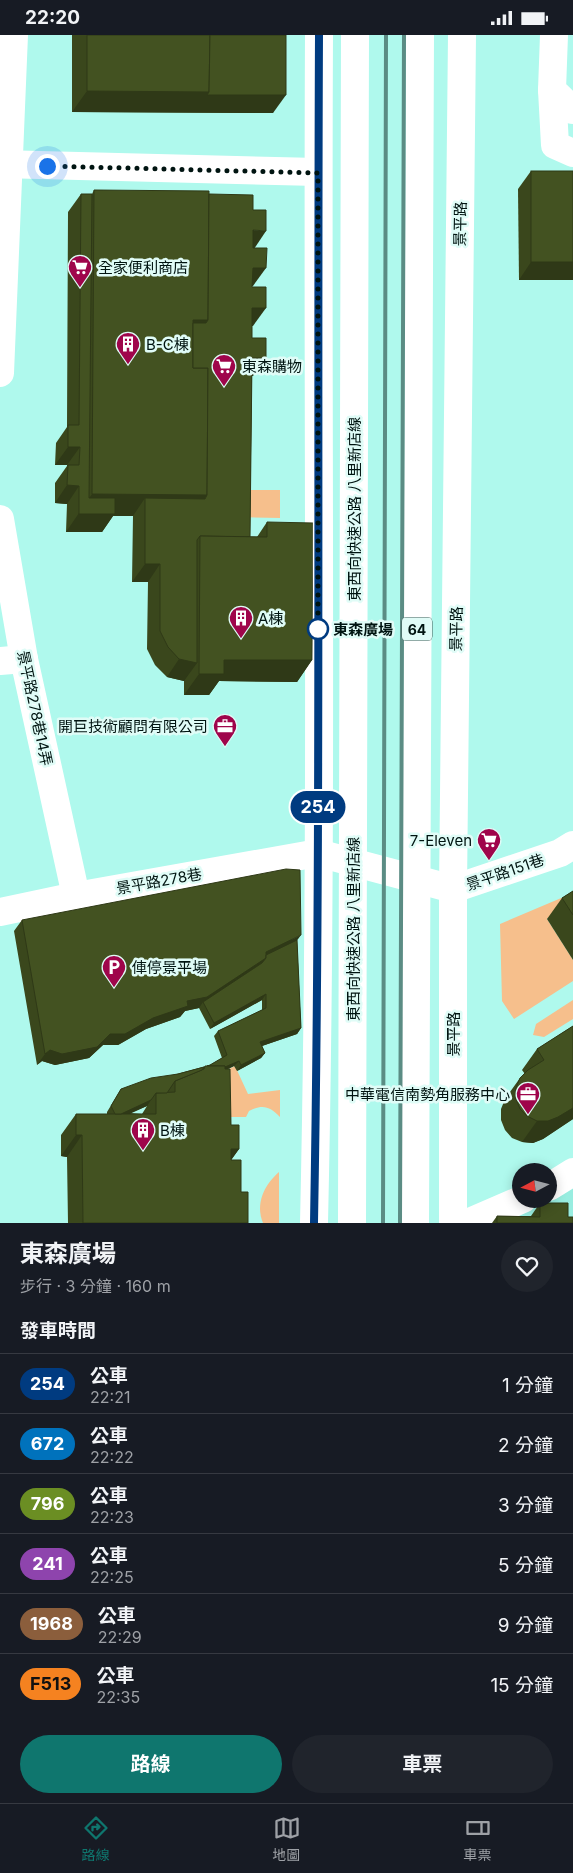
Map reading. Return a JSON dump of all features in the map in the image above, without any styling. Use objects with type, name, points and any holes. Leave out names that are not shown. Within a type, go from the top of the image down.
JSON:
[{"type":"main road","points":[[0,373],[4,165],[14,35]]},
{"type":"main road","points":[[314,1223],[317,1093],[319,35]]},
{"type":"main road","name":"東西向快速公路 八里新店線","points":[[352,1223],[355,35]]},
{"type":"main road","name":"64","points":[[415,1223],[420,35]]},
{"type":"main road","name":"景平路","points":[[453,1223],[453,889],[462,35]]},
{"type":"main road","points":[[554,35],[552,90],[555,145],[573,153]]},
{"type":"main road","points":[[552,90],[573,110]]},
{"type":"main road","points":[[4,165],[318,173]]},
{"type":"main road","name":"景平路278巷14弄","points":[[0,519],[12,660],[76,896]]},
{"type":"main road","name":"景平路151巷","points":[[318,853],[453,889],[560,853],[573,845]]},
{"type":"main road","name":"景平路278巷","points":[[0,912],[76,896],[318,853]]},
{"type":"main road","points":[[558,1181],[573,1172]]},
{"type":"main road","points":[[467,1223],[512,1204]]},
{"type":"shaded area","points":[[239,490],[280,490],[280,518],[238,517]]},
{"type":"shaded area","points":[[573,893],[547,919],[573,960],[573,981],[514,1019],[502,1001],[500,924]]},
{"type":"shaded area","points":[[573,1000],[573,1019],[544,1037],[533,1035],[536,1024]]},
{"type":"shaded area","points":[[235,1066],[248,1094],[280,1090],[280,1117],[269,1108],[258,1107],[249,1111],[246,1117],[216,1117],[190,1087]]},
{"type":"shaded area","points":[[279,1172],[279,1223],[263,1223],[260,1209],[262,1195],[269,1183]]},
{"type":"shaded area","points":[[573,1186],[573,1223],[499,1223],[532,1208],[557,1208],[558,1196]]},
{"type":"building","points":[[87,35],[210,35],[209,92],[87,91]]},
{"type":"building","points":[[210,35],[286,35],[286,95],[207,95],[209,92]]},
{"type":"building","points":[[531,171],[573,171],[573,262],[531,262]]},
{"type":"building","name":"B-C棟","points":[[94,190],[209,191],[208,320],[193,320],[193,368],[208,368],[207,495],[92,494]]},
{"type":"building","points":[[81,194],[92,194],[89,498],[115,498],[115,514],[79,514],[79,486],[67,485],[68,465],[79,465],[80,447],[68,447],[68,425],[79,425]]},
{"type":"building","points":[[209,194],[253,195],[253,210],[266,210],[266,231],[253,230],[253,248],[267,248],[266,268],[253,268],[252,287],[266,287],[266,308],[252,308],[252,338],[266,338],[266,358],[252,358],[250,537],[200,536],[197,540],[197,663],[179,659],[168,647],[160,631],[160,564],[145,564],[145,498],[205,499],[207,495],[208,368],[193,368],[193,323],[206,323],[208,320]]},
{"type":"building","name":"A棟","points":[[267,522],[313,523],[312,660],[224,660],[224,674],[199,674],[200,536],[267,537]]},
{"type":"building","name":"俥停景平場","points":[[286,869],[300,870],[301,935],[266,952],[266,958],[207,997],[187,1001],[188,1006],[153,1018],[125,1034],[110,1034],[97,1047],[62,1054],[50,1050],[45,1054],[22,920]]},
{"type":"building","points":[[573,891],[573,915],[562,898]]},
{"type":"building","points":[[297,940],[301,1028],[260,1042],[265,1053],[241,1065],[239,1061],[225,1067],[207,1066],[227,1055],[218,1031],[266,1008],[266,994],[214,1023],[203,1002],[262,963],[266,955]]},
{"type":"building","points":[[573,1026],[573,1108],[548,1121],[537,1121],[527,1116],[520,1109],[516,1099],[516,1088],[520,1078],[528,1070],[544,1060],[537,1049]]},
{"type":"building","name":"B棟","points":[[205,1066],[225,1066],[225,1069],[230,1069],[231,1125],[239,1125],[239,1149],[231,1149],[231,1160],[241,1160],[241,1192],[248,1192],[248,1223],[83,1223],[82,1135],[76,1135],[76,1114],[156,1114],[156,1093],[175,1092],[175,1081],[204,1069]]},
{"type":"building","points":[[204,1067],[202,1070],[175,1081],[167,1093],[156,1093],[151,1100],[121,1114],[115,1114],[111,1106],[121,1089],[151,1078],[178,1074]]},
{"type":"building","points":[[558,1203],[568,1203],[568,1217],[573,1217],[573,1223],[497,1223],[497,1216],[540,1217],[540,1208],[557,1208]]},
{"type":"railway","points":[[383,1223],[386,35]]},
{"type":"railway","points":[[400,1223],[404,35]]},
{"type":"bus line","name":"254","points":[[314,1223],[317,1102],[319,35]]},
{"type":"place","name":"全家便利商店","points":[[80,288]]},
{"type":"place","name":"B-C棟","points":[[128,365]]},
{"type":"place","name":"東森購物","points":[[224,387]]},
{"type":"place","name":"東森廣場","points":[[318,629]]},
{"type":"place","name":"A棟","points":[[241,639]]},
{"type":"place","name":"開巨技術顧問有限公司","points":[[225,747]]},
{"type":"place","name":"7-Eleven","points":[[489,861]]},
{"type":"place","name":"俥停景平場","points":[[114,988]]},
{"type":"place","name":"中華電信南勢角服務中心","points":[[528,1115]]},
{"type":"place","name":"B棟","points":[[143,1151]]},
{"type":"route","points":[[47,166],[318,173],[318,637],[318,629]]}]
